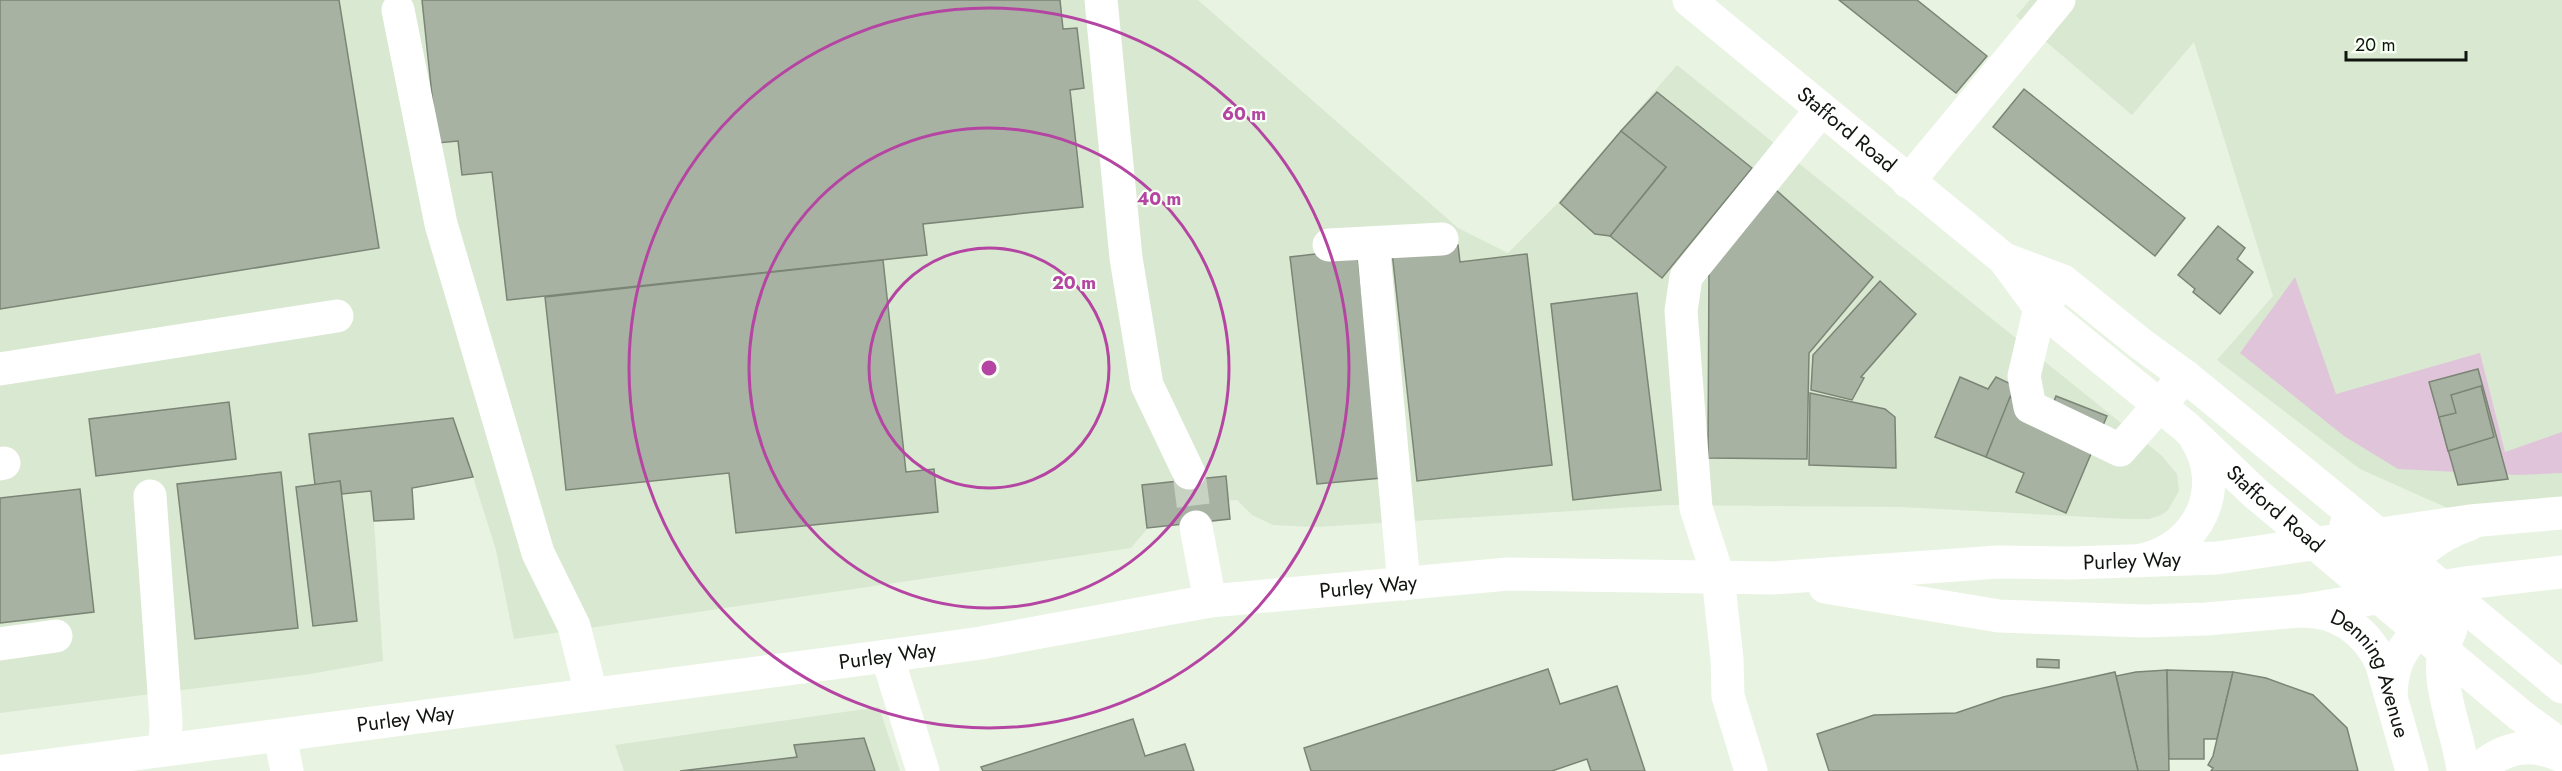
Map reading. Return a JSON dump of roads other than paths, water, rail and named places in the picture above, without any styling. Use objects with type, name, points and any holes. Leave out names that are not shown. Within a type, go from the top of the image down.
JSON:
[{"type":"main road","points":[[1101,0],[1123,238],[1147,385],[1189,473]]},
{"type":"main road","name":"Stafford Road","points":[[1689,0],[1908,182],[2004,258],[2040,308],[2186,427],[2254,493],[2345,541],[2412,601],[2520,715],[2562,746]]},
{"type":"main road","points":[[1908,182],[2059,0]]},
{"type":"main road","points":[[399,10],[441,224],[538,553],[574,626],[591,693]]},
{"type":"main road","points":[[1751,771],[1728,696],[1727,659],[1718,576],[1696,508],[1680,310],[1686,277],[1821,110]]},
{"type":"main road","points":[[1329,245],[1442,239]]},
{"type":"main road","points":[[1373,243],[1404,584]]},
{"type":"main road","name":"Stafford Road","points":[[2004,258],[2063,281],[2292,462],[2345,541]]},
{"type":"main road","points":[[2063,281],[2040,308],[2024,376],[2031,407],[2120,450],[2185,376]]},
{"type":"main road","points":[[0,369],[337,316]]},
{"type":"main road","points":[[2131,561],[2163,555],[2181,543],[2196,527],[2206,505],[2209,486],[2207,465],[2199,444],[2186,427]]},
{"type":"main road","points":[[2292,462],[2320,500],[2329,521],[2358,554],[2361,566],[2412,601],[2443,680],[2457,735],[2463,771]]},
{"type":"main road","points":[[150,496],[166,721],[165,749]]},
{"type":"main road","name":"Purley Way","points":[[4,771],[981,643],[1210,601],[1508,574],[1773,578],[1998,562],[2217,558],[2483,521],[2562,513]]},
{"type":"main road","points":[[2391,697],[2392,674],[2412,601],[2433,542],[2449,532],[2483,521]]},
{"type":"main road","points":[[1196,527],[1210,601]]},
{"type":"main road","name":"Purley Way","points":[[1773,578],[1999,616],[2144,621],[2206,619],[2412,601],[2517,578],[2562,573]]},
{"type":"main road","points":[[2381,662],[2368,622],[2412,601]]},
{"type":"main road","name":"Stafford Road","points":[[2412,601],[2501,636],[2562,687]]},
{"type":"main road","name":"Denning Avenue","points":[[2312,609],[2348,622],[2367,638],[2381,662],[2412,771]]},
{"type":"main road","points":[[0,644],[56,636]]},
{"type":"main road","points":[[887,656],[923,771]]},
{"type":"main road","points":[[280,736],[287,771]]},
{"type":"main road","points":[[2477,771],[2499,753],[2514,749],[2535,747],[2562,756]]},
{"type":"tunnel","points":[[1189,473],[1196,527]]}]
